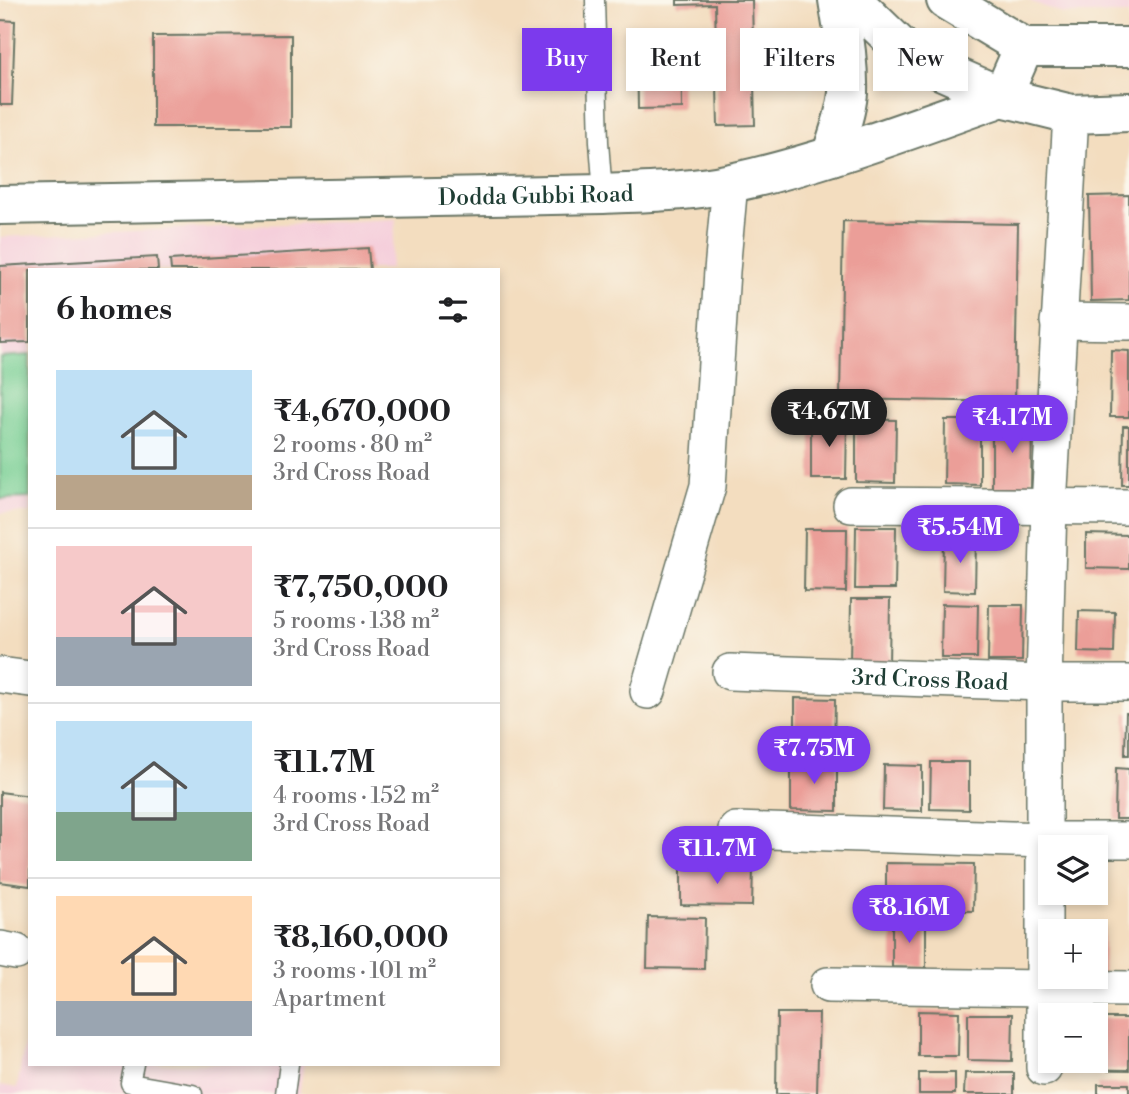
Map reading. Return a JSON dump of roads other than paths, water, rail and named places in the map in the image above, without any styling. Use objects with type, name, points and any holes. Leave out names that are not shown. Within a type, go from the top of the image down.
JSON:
[{"type":"street","points":[[831,156],[843,122],[848,95],[847,63],[838,0]]},
{"type":"street","points":[[852,0],[911,57],[1002,97],[1071,114],[1129,113]]},
{"type":"street","points":[[946,0],[1024,47],[1129,47]]},
{"type":"street","points":[[1002,97],[1024,47]]},
{"type":"street","name":"Dodda Gubbi Road","points":[[0,205],[673,191],[730,183],[831,156],[1002,97]]},
{"type":"street","points":[[1043,835],[1049,506],[1071,114]]},
{"type":"street","points":[[648,691],[708,486],[730,183]]},
{"type":"street","points":[[1058,321],[1129,322]]},
{"type":"street","points":[[851,505],[1129,507]]},
{"type":"street","name":"3rd Cross Road","points":[[730,672],[1044,683],[1129,683]]},
{"type":"street","points":[[0,675],[28,679]]},
{"type":"street","points":[[736,830],[1038,840]]},
{"type":"street","points":[[1108,841],[1129,841]]},
{"type":"street","points":[[828,985],[1038,987]]},
{"type":"street","points":[[1108,988],[1129,989]]},
{"type":"lane","points":[[595,0],[603,194]]},
{"type":"lane","points":[[134,1066],[130,1083],[193,1094]]},
{"type":"lane","points":[[285,1094],[289,1066]]}]
